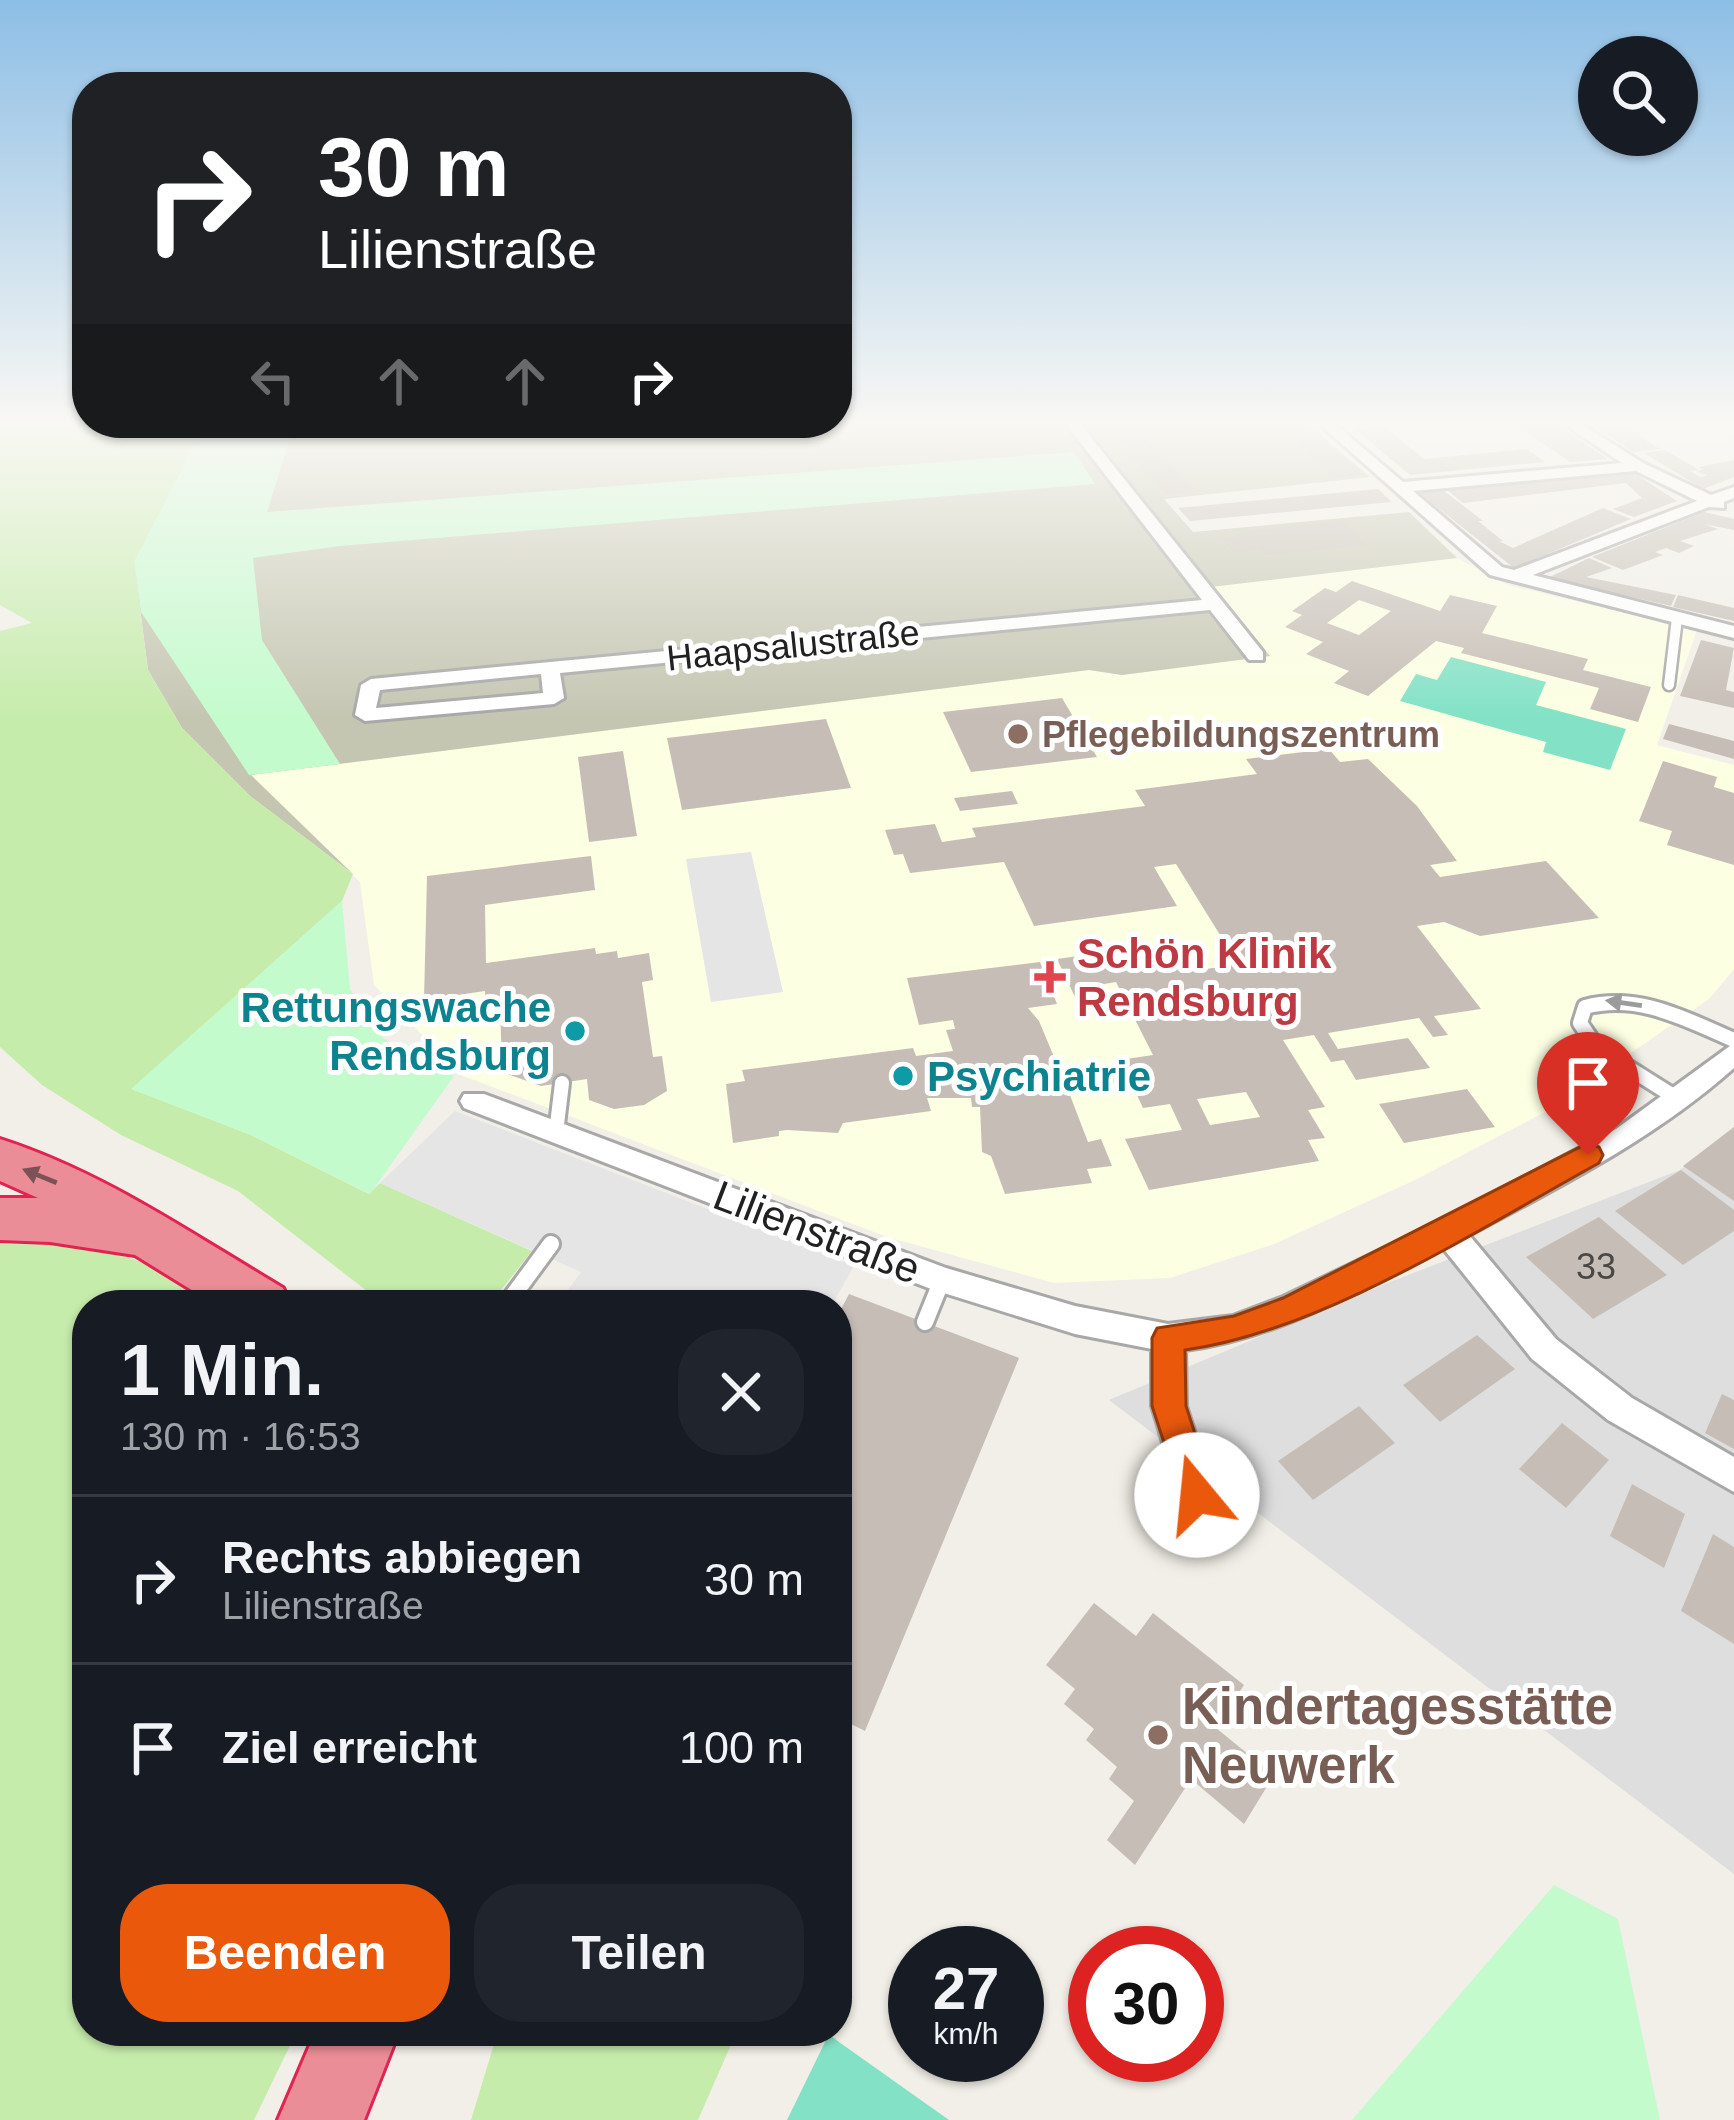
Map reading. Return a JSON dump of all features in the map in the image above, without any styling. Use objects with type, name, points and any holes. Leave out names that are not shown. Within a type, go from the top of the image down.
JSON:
[{"type":"highway","points":[[0,1160],[97,1200],[238,1290]]},
{"type":"highway","points":[[0,1219],[50,1220],[151,1238]]},
{"type":"highway","points":[[321,2120],[352,2046]]},
{"type":"street","points":[[1148,519],[1256,656]]},
{"type":"street","points":[[1437,519],[1510,578],[1734,632]]},
{"type":"street","points":[[1510,578],[1666,519]]},
{"type":"street","name":"Haapsalustraße","points":[[550,668],[554,698],[365,715],[371,685],[1215,604]]},
{"type":"street","name":"Lilienstraße","points":[[474,1101],[942,1280],[1075,1321],[1168,1338],[1234,1330],[1294,1307],[1448,1232],[1720,1082],[1734,1053]]},
{"type":"street","points":[[1448,1232],[1544,1349],[1620,1409],[1734,1476]]},
{"type":"street","points":[[1168,1338],[1169,1406],[1197,1495]]},
{"type":"lane","points":[[1669,685],[1677,618]]},
{"type":"lane","points":[[1680,1100],[1597,1048],[1580,1023],[1586,1007],[1607,998],[1647,1006],[1734,1040]]},
{"type":"lane","points":[[556,1133],[562,1083]]},
{"type":"lane","points":[[517,1290],[550,1244]]},
{"type":"lane","points":[[925,1322],[942,1280]]},
{"type":"shaded area","points":[[156,519],[1182,519],[1193,532],[1334,519],[1416,519],[1457,558],[1211,587],[1270,656],[1122,675],[1089,670],[251,775],[353,874],[250,796],[182,728],[148,670],[134,562]]},
{"type":"shaded area","name":"Schön Klinik Rendsburg","points":[[1457,558],[1508,585],[1697,630],[1657,745],[1734,765],[1734,969],[1709,999],[1547,1111],[1415,1180],[1274,1244],[1170,1278],[1054,1283],[887,1237],[461,1075],[374,985],[360,882],[249,775],[1089,670],[1122,675],[1269,656],[1209,587]]},
{"type":"shaded area","points":[[751,852],[783,992],[711,1002],[686,859]]},
{"type":"shaded area","points":[[455,1111],[854,1266],[840,1290],[568,1290],[581,1272],[380,1183]]},
{"type":"shaded area","points":[[1734,1127],[1734,1874],[1109,1400],[1390,1282],[1680,1170]]},
{"type":"green space","points":[[0,519],[156,519],[134,562],[148,670],[182,728],[250,796],[353,874],[342,901],[132,1089],[251,1135],[369,1194],[380,1183],[532,1251],[501,1290],[366,1290],[238,1191],[121,1135],[42,1085],[0,1047],[0,631],[32,623],[0,605]]},
{"type":"green space","points":[[156,519],[670,519],[340,546],[253,558],[262,640],[340,764],[249,775],[141,612],[134,562]]},
{"type":"green space","points":[[1451,657],[1546,682],[1536,705],[1626,729],[1610,770],[1543,752],[1546,742],[1400,701],[1416,674],[1437,680]]},
{"type":"green space","points":[[342,901],[350,989],[384,1039],[454,1076],[370,1194],[251,1135],[131,1089]]},
{"type":"green space","points":[[0,1232],[103,1247],[163,1271],[193,1290],[72,1290],[72,2046],[290,2046],[254,2120],[0,2120]]},
{"type":"green space","points":[[1554,1885],[1618,1919],[1660,2120],[1352,2120]]},
{"type":"green space","points":[[493,2046],[730,2046],[698,2120],[471,2120]]},
{"type":"green space","points":[[823,2046],[845,2046],[888,2077],[888,2082],[895,2082],[949,2120],[787,2120]]},
{"type":"building","points":[[1452,519],[1480,519],[1503,541],[1499,541],[1513,548],[1578,519],[1631,519],[1514,568]]},
{"type":"building","points":[[1687,519],[1734,519],[1734,530],[1704,524],[1718,529],[1680,541],[1694,546],[1679,553],[1666,548],[1655,552],[1663,555],[1623,570],[1592,557]]},
{"type":"building","points":[[1344,521],[1368,545],[1265,555],[1260,549],[1234,552],[1222,539],[1247,536],[1243,532]]},
{"type":"building","points":[[1589,558],[1612,568],[1586,577],[1676,595],[1671,606],[1548,578]]},
{"type":"building","points":[[1352,581],[1440,611],[1450,595],[1497,606],[1482,633],[1588,659],[1583,670],[1651,687],[1638,722],[1590,709],[1599,688],[1461,653],[1464,648],[1436,641],[1368,696],[1334,683],[1349,671],[1306,654],[1323,642],[1285,627],[1302,615],[1292,611],[1325,588],[1336,592]],"holes":[[[1359,600],[1391,611],[1359,635],[1327,623]]]},
{"type":"building","points":[[1678,595],[1734,608],[1734,621],[1673,607]]},
{"type":"building","points":[[1701,640],[1734,648],[1726,690],[1734,692],[1734,708],[1680,696]]},
{"type":"building","name":"Pflegebildungszentrum","points":[[1062,698],[1097,757],[971,772],[943,712]]},
{"type":"building","points":[[826,719],[851,788],[682,810],[667,738]]},
{"type":"building","points":[[1669,724],[1734,741],[1734,759],[1663,739]]},
{"type":"building","points":[[1329,749],[1340,762],[1368,759],[1417,806],[1457,861],[1430,865],[1440,877],[1546,861],[1599,918],[1480,936],[1444,922],[1417,926],[1481,1009],[1434,1016],[1448,1035],[1433,1037],[1419,1018],[1328,1033],[1338,1049],[1408,1038],[1430,1068],[1356,1080],[1344,1060],[1331,1062],[1314,1035],[1283,1040],[1325,1107],[1308,1110],[1325,1138],[1308,1140],[1319,1161],[1149,1190],[1125,1139],[1182,1130],[1170,1104],[1143,1108],[1130,1080],[1068,1090],[1088,1142],[1101,1139],[1112,1166],[1087,1169],[1092,1183],[1005,1194],[991,1156],[982,1152],[980,1107],[972,1107],[971,1098],[927,1098],[931,1111],[843,1123],[838,1133],[787,1130],[779,1131],[779,1136],[733,1143],[726,1084],[745,1081],[742,1070],[913,1048],[916,1056],[953,1051],[946,1030],[955,1029],[953,1020],[919,1025],[907,978],[1040,962],[1057,1004],[1028,1008],[1039,1021],[1065,1083],[1126,1073],[1120,1060],[1153,1055],[1116,982],[1104,984],[1109,994],[1076,999],[1057,959],[1165,944],[1181,973],[1238,964],[1176,864],[1154,867],[1177,906],[1034,926],[1004,862],[910,873],[903,854],[894,855],[885,830],[935,824],[942,842],[976,837],[972,828],[1145,806],[1135,790],[1257,774],[1246,759]],"holes":[[[1246,1092],[1260,1117],[1210,1125],[1197,1099]]]},
{"type":"building","points":[[623,751],[637,836],[589,842],[578,757]]},
{"type":"building","points":[[1663,761],[1717,777],[1714,787],[1734,793],[1734,865],[1667,845],[1672,831],[1639,821]]},
{"type":"building","points":[[1012,791],[1018,804],[960,811],[954,798]]},
{"type":"building","points":[[591,856],[595,890],[485,905],[486,963],[595,948],[596,954],[617,951],[618,958],[649,953],[653,980],[642,982],[653,1057],[662,1056],[667,1091],[644,1105],[614,1109],[589,1100],[587,1079],[541,1086],[502,1072],[500,1002],[485,1004],[485,991],[424,1000],[427,876]]},
{"type":"building","points":[[1467,1089],[1495,1127],[1404,1143],[1379,1104]]},
{"type":"building","points":[[1734,1127],[1734,1201],[1683,1166]]},
{"type":"building","points":[[1681,1170],[1734,1210],[1734,1231],[1683,1265],[1615,1211]]},
{"type":"building","points":[[1599,1217],[1667,1275],[1593,1319],[1526,1257]]},
{"type":"building","points":[[852,1295],[1019,1358],[865,1731],[852,1724]]},
{"type":"building","points":[[1477,1335],[1515,1369],[1440,1422],[1403,1385]]},
{"type":"building","points":[[1722,1394],[1734,1400],[1734,1449],[1705,1433]]},
{"type":"building","points":[[1359,1406],[1395,1443],[1313,1500],[1278,1461]]},
{"type":"building","points":[[1562,1423],[1609,1460],[1566,1508],[1519,1469]]},
{"type":"building","points":[[1632,1484],[1685,1514],[1664,1568],[1610,1536]]},
{"type":"building","points":[[1713,1534],[1734,1547],[1734,1644],[1681,1611]]},
{"type":"building","name":"Kindertagesstätte Neuwerk","points":[[1094,1603],[1136,1636],[1153,1613],[1244,1685],[1216,1728],[1274,1775],[1244,1824],[1191,1779],[1135,1865],[1107,1840],[1134,1801],[1109,1779],[1117,1767],[1086,1740],[1094,1729],[1064,1704],[1075,1689],[1046,1665]]},
{"type":"place","name":"Pflegebildungszentrum","points":[[1018,734]]},
{"type":"place","name":"Schön Klinik Rendsburg","points":[[1050,977]]},
{"type":"place","name":"Rettungswache Rendsburg","points":[[575,1031]]},
{"type":"place","name":"Psychiatrie","points":[[903,1076]]},
{"type":"place","name":"Kindertagesstätte Neuwerk","points":[[1158,1735]]},
{"type":"route","points":[[1197,1495],[1169,1406],[1168,1338],[1234,1330],[1294,1307],[1448,1232],[1588,1155]]}]
